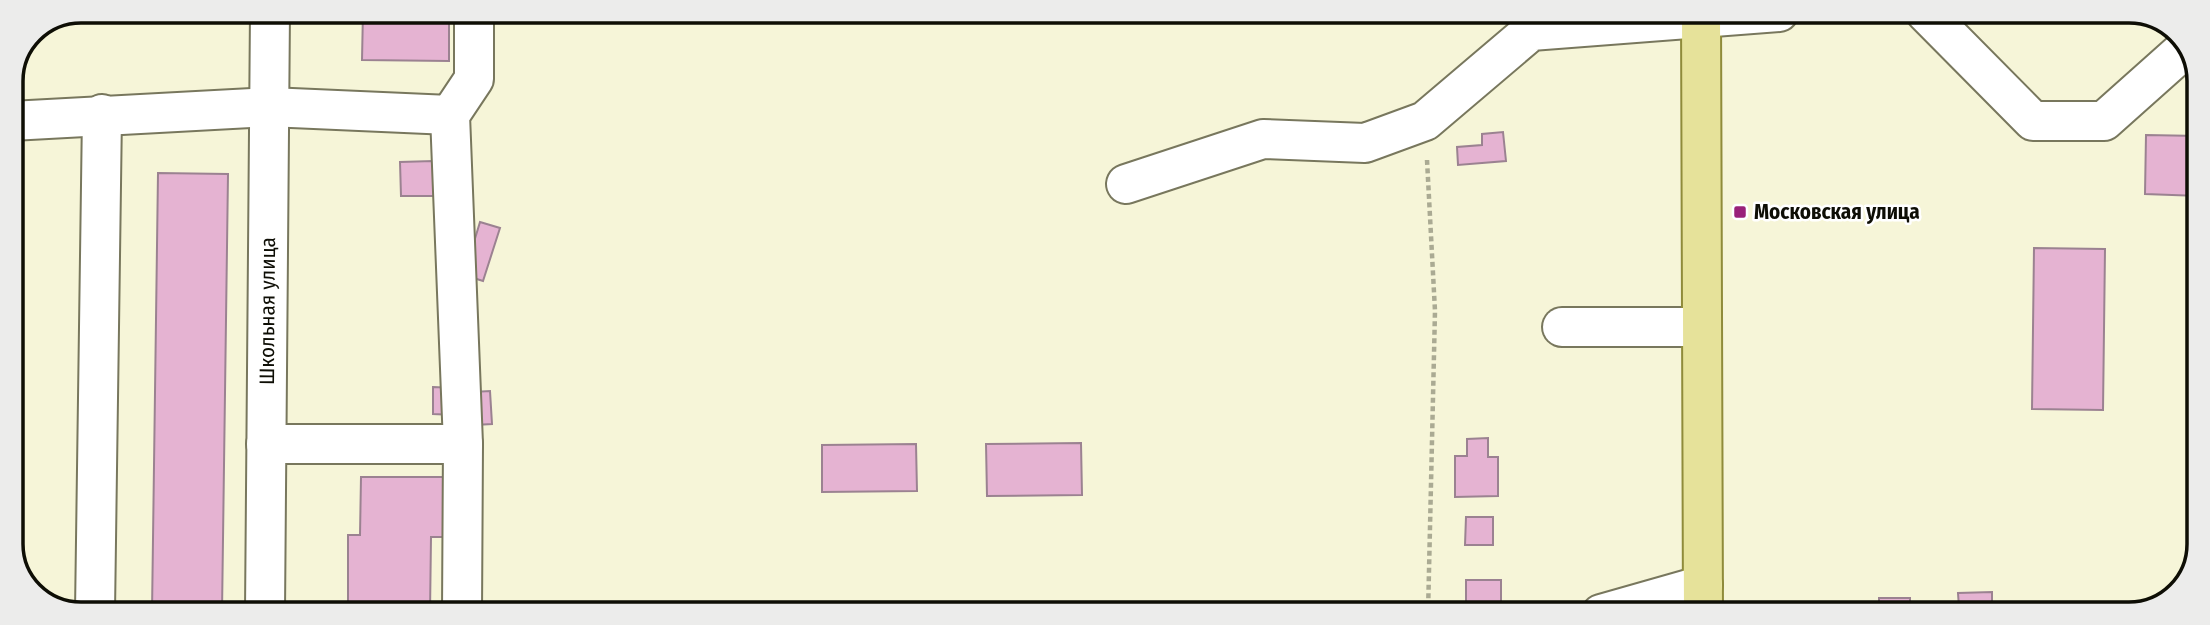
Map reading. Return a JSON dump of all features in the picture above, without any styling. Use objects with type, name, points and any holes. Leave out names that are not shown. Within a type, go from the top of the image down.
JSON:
[{"type":"main road","points":[[1701,23],[1703,599]]},
{"type":"street","name":"Школьная улица","points":[[265,602],[270,23]]},
{"type":"street","points":[[463,602],[463,444],[450,115],[474,79],[474,23]]},
{"type":"street","points":[[1126,184],[1263,139],[1365,143],[1424,121],[1529,23]]},
{"type":"street","points":[[1936,23],[2033,121],[2104,121],[2180,54]]},
{"type":"street","points":[[23,120],[269,107],[450,115]]},
{"type":"street","points":[[95,602],[102,114]]},
{"type":"street","points":[[1562,327],[1702,327]]},
{"type":"street","points":[[267,444],[463,444]]},
{"type":"street","points":[[1683,602],[1703,599]]},
{"type":"path","points":[[1424,121],[1435,311],[1428,602]]},
{"type":"building","points":[[363,23],[449,23],[449,61],[362,60]]},
{"type":"building","points":[[1503,132],[1506,161],[1458,165],[1457,147],[1482,145],[1482,134]]},
{"type":"building","points":[[2146,135],[2187,136],[2187,196],[2145,194]]},
{"type":"building","points":[[433,161],[434,196],[401,196],[400,162]]},
{"type":"building","points":[[158,173],[228,174],[222,602],[152,602]]},
{"type":"building","points":[[480,222],[500,228],[483,281],[464,275]]},
{"type":"building","points":[[2034,248],[2105,249],[2103,410],[2032,409]]},
{"type":"building","points":[[433,387],[454,388],[454,415],[433,414]]},
{"type":"building","points":[[490,391],[492,424],[475,425],[473,392]]},
{"type":"building","points":[[1488,438],[1488,457],[1498,457],[1498,496],[1455,497],[1455,456],[1467,456],[1467,439]]},
{"type":"building","points":[[1081,443],[1082,495],[987,496],[986,444]]},
{"type":"building","points":[[916,444],[917,491],[822,492],[822,445]]},
{"type":"building","points":[[361,477],[445,477],[444,537],[431,537],[430,602],[348,602],[348,535],[360,535]]},
{"type":"building","points":[[1466,517],[1493,517],[1493,545],[1465,545]]},
{"type":"building","points":[[1466,580],[1501,580],[1501,602],[1466,602]]},
{"type":"building","points":[[1992,592],[1992,602],[1959,602],[1958,593]]},
{"type":"building","points":[[1879,598],[1910,598],[1910,602],[1879,602]]},
{"type":"place","name":"Московская улица","points":[[1740,212]]}]
